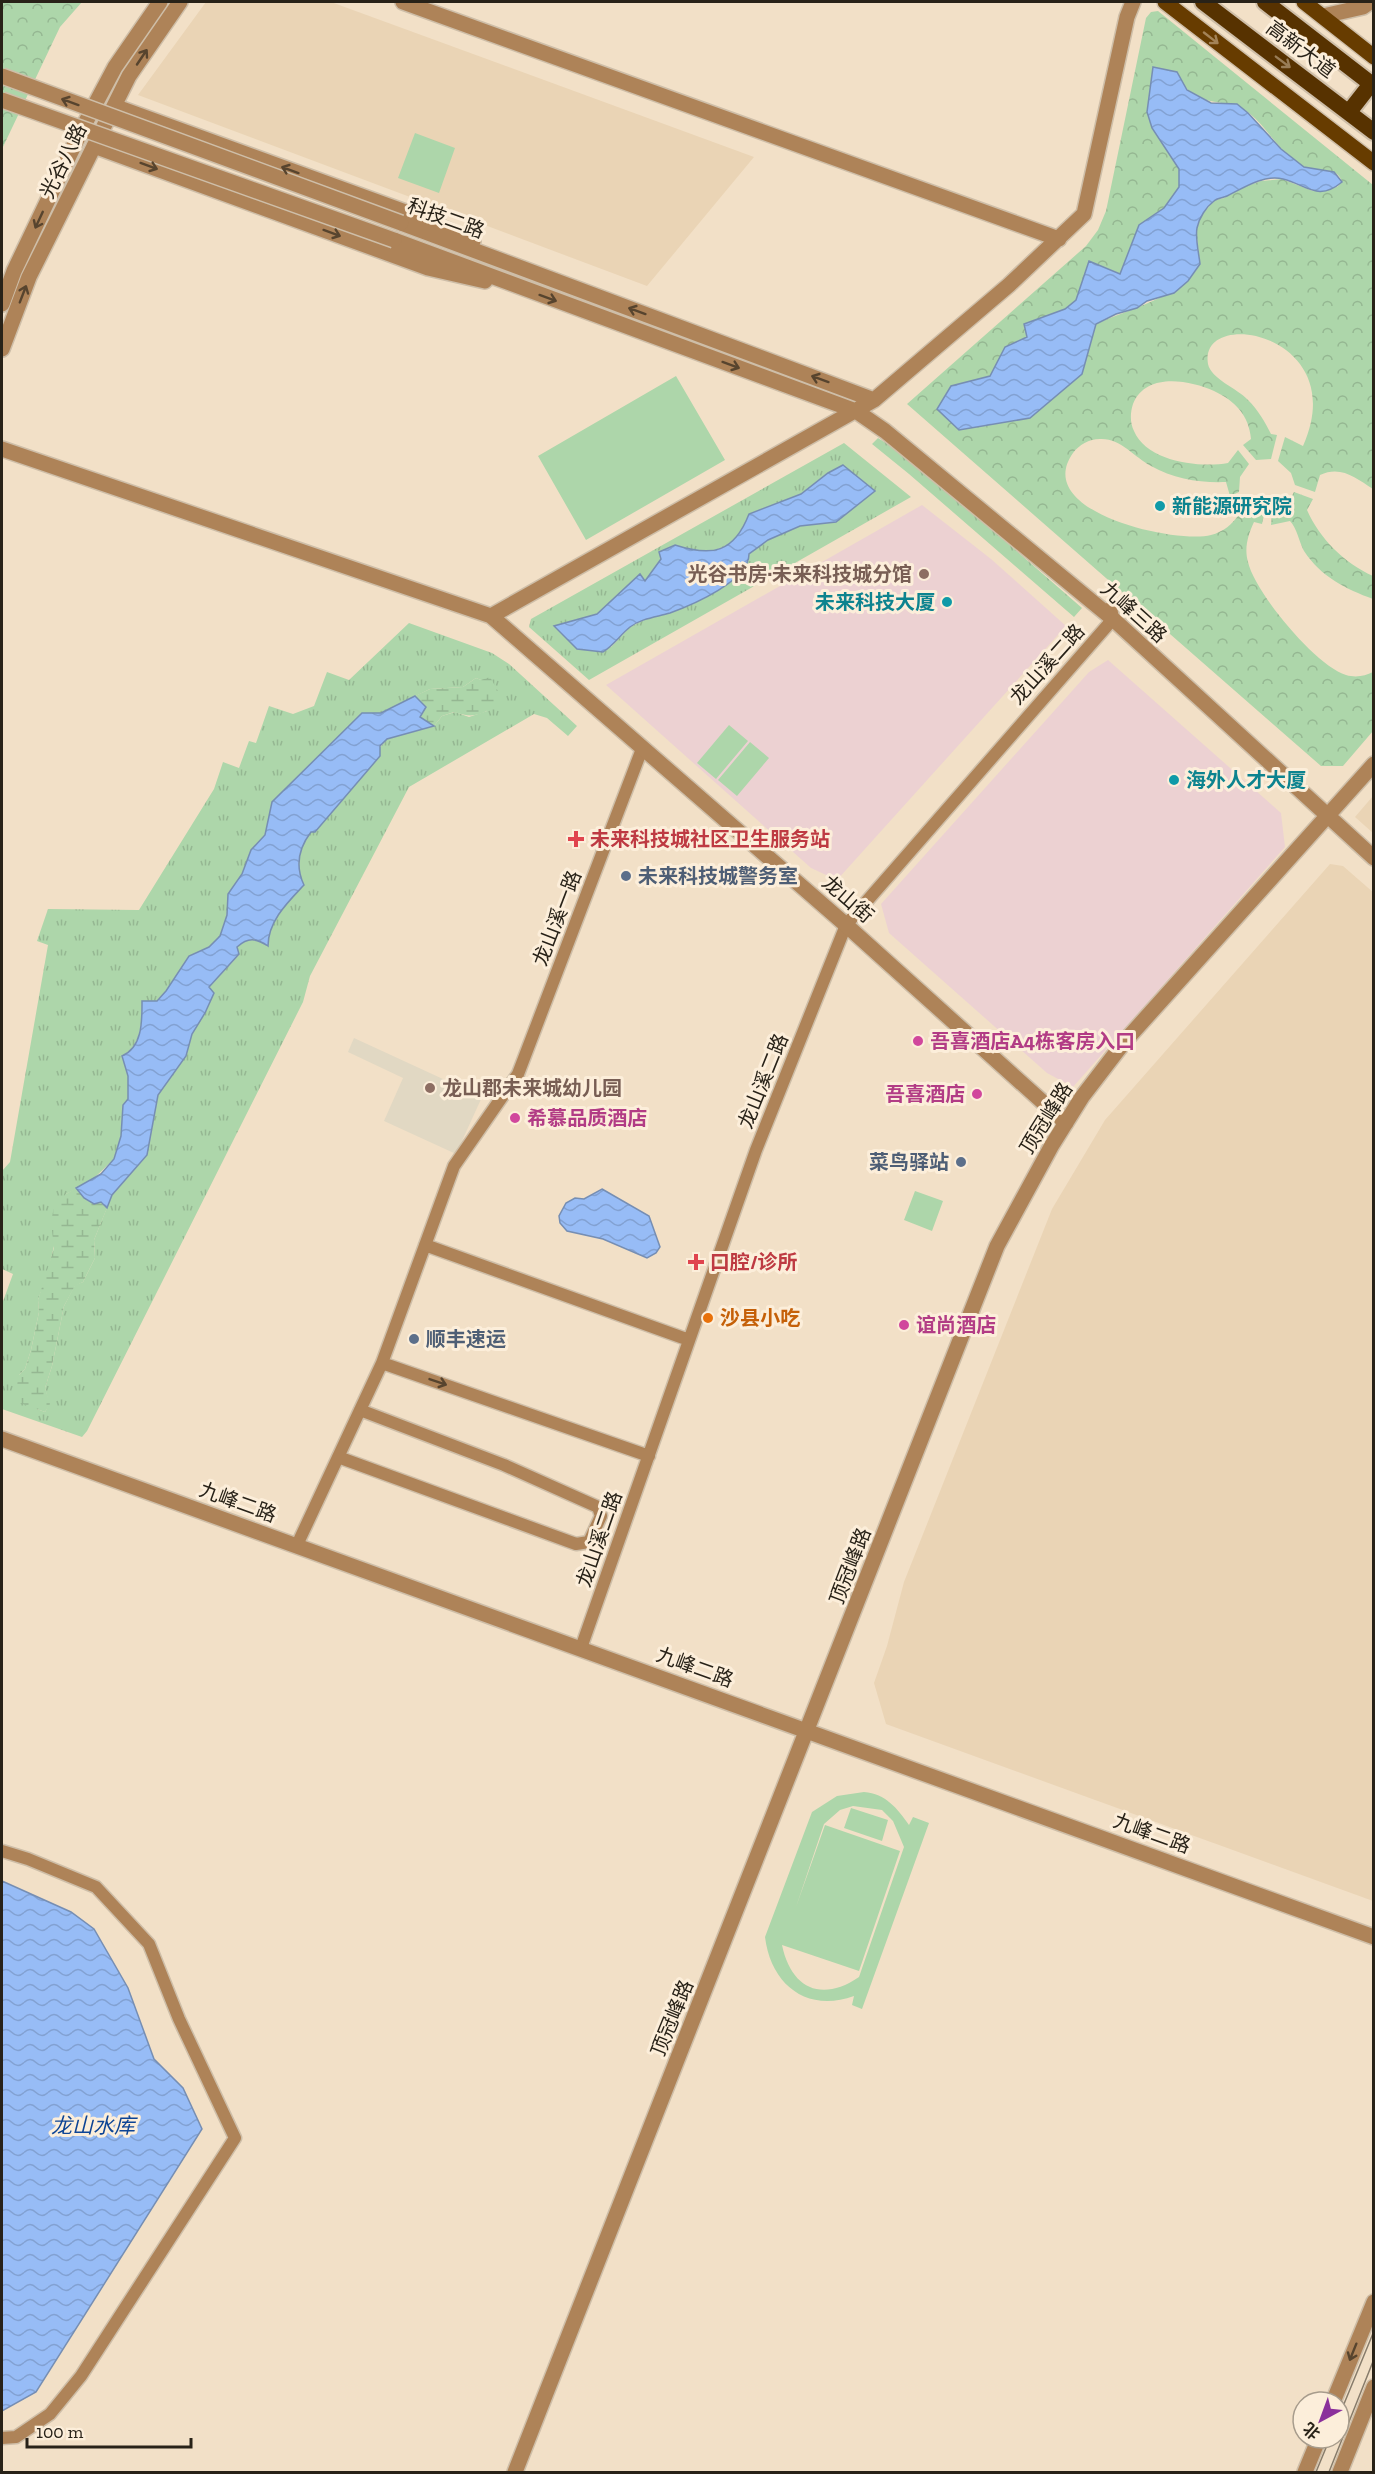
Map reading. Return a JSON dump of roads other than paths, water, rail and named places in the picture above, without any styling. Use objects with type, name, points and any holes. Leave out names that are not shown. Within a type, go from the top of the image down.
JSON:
[{"type":"highway","name":"高新大道","points":[[1203,2],[1374,132]]},
{"type":"highway","name":"高新大道","points":[[1265,2],[1372,85]]},
{"type":"highway","points":[[1349,112],[1372,85]]},
{"type":"main road","points":[[1165,2],[1374,163]]},
{"type":"main road","points":[[1304,2],[1374,57]]},
{"type":"street","name":"光谷八路","points":[[2,304],[14,271],[82,129],[115,67],[160,2]]},
{"type":"street","name":"光谷八路","points":[[2,349],[29,277],[129,76],[180,2]]},
{"type":"street","points":[[403,2],[1059,239]]},
{"type":"street","points":[[2,449],[491,616],[874,400],[1009,285],[1059,239],[1084,214],[1127,17],[1133,2]]},
{"type":"street","points":[[1323,16],[1364,7],[1370,2]]},
{"type":"street","name":"科技二路","points":[[2,76],[874,400]]},
{"type":"street","name":"科技二路","points":[[2,100],[394,240],[856,411]]},
{"type":"street","points":[[114,106],[437,224],[473,241],[517,267]]},
{"type":"street","points":[[94,146],[428,268],[467,279],[512,285]]},
{"type":"street","name":"九峰三路","points":[[856,411],[893,437],[1112,613],[1327,817],[1374,858]]},
{"type":"street","name":"龙山溪二路","points":[[581,1648],[756,1150],[846,925],[1112,613]]},
{"type":"street","name":"龙山街","points":[[491,616],[846,925],[1066,1123]]},
{"type":"street","name":"龙山溪一路","points":[[297,1545],[382,1363],[454,1166],[518,1074],[642,749]]},
{"type":"street","name":"顶冠峰路","points":[[515,2472],[809,1730],[997,1246],[1082,1097],[1125,1041],[1374,764]]},
{"type":"street","points":[[425,1245],[689,1340]]},
{"type":"street","points":[[382,1363],[648,1456]]},
{"type":"street","points":[[338,1457],[576,1544],[589,1542],[601,1516],[598,1507],[504,1465],[360,1410]]},
{"type":"street","name":"九峰二路","points":[[2,1439],[1374,1936]]},
{"type":"street","points":[[2,1851],[28,1858],[96,1887],[149,1944],[179,2019],[235,2138],[81,2376],[50,2414],[16,2437],[2,2438]]},
{"type":"street","points":[[1338,2390],[1374,2302]]},
{"type":"street","points":[[1340,2472],[1374,2387]]},
{"type":"street","points":[[1305,2472],[1314,2450]]},
{"type":"water","points":[[1153,67],[1177,72],[1187,90],[1211,103],[1237,104],[1281,149],[1304,167],[1334,172],[1342,182],[1334,188],[1319,191],[1283,179],[1268,178],[1215,200],[1198,224],[1196,236],[1200,264],[1188,281],[1174,293],[1147,301],[1137,308],[1116,314],[1096,324],[1082,374],[1030,418],[959,430],[937,409],[951,386],[990,376],[1005,347],[1027,337],[1024,324],[1065,309],[1076,300],[1089,261],[1120,274],[1139,225],[1164,208],[1179,187],[1179,169],[1152,128],[1147,112]]},
{"type":"water","points":[[843,465],[875,491],[836,522],[800,526],[768,540],[749,554],[747,564],[740,573],[718,591],[670,613],[635,624],[603,652],[577,649],[554,626],[597,614],[640,574],[645,581],[661,559],[659,552],[675,545],[700,551],[720,549],[736,537],[749,514],[801,494],[828,473]]},
{"type":"water","points":[[415,696],[426,707],[420,717],[434,726],[387,739],[380,746],[380,756],[315,832],[311,832],[303,845],[299,858],[299,871],[304,885],[275,920],[268,946],[260,941],[252,940],[241,944],[237,947],[239,954],[209,987],[214,993],[192,1034],[186,1056],[158,1095],[147,1155],[112,1195],[107,1208],[101,1202],[94,1204],[84,1198],[76,1188],[101,1174],[114,1159],[121,1136],[123,1105],[128,1099],[128,1076],[122,1056],[129,1052],[138,1040],[142,1001],[157,1001],[189,956],[209,947],[220,936],[227,915],[228,894],[242,874],[251,850],[265,835],[272,802],[362,713],[381,713]]},
{"type":"water","points":[[602,1189],[649,1216],[660,1247],[656,1253],[647,1258],[603,1239],[567,1231],[560,1223],[559,1216],[566,1203],[575,1198],[584,1199]]},
{"type":"water","name":"龙山水库","points":[[2,1881],[71,1912],[94,1929],[128,1988],[154,2059],[183,2088],[202,2129],[36,2392],[2,2411]]},
{"type":"tram line","points":[[1350,2390],[1374,2331]]},
{"type":"tram line","points":[[1329,2472],[1374,2359]]},
{"type":"tram line","points":[[1316,2472],[1325,2450]]},
{"type":"place","name":"新能源研究院","points":[[1160,506]]},
{"type":"place","name":"光谷书房·未来科技城分馆","points":[[924,574]]},
{"type":"place","name":"未来科技大厦","points":[[947,602]]},
{"type":"place","name":"海外人才大厦","points":[[1174,780]]},
{"type":"place","name":"未来科技城社区卫生服务站","points":[[576,839]]},
{"type":"place","name":"未来科技城警务室","points":[[626,876]]},
{"type":"place","name":"吾喜酒店A4栋客房入口","points":[[918,1041]]},
{"type":"place","name":"龙山郡未来城幼儿园","points":[[430,1088]]},
{"type":"place","name":"吾喜酒店","points":[[977,1094]]},
{"type":"place","name":"希慕品质酒店","points":[[515,1118]]},
{"type":"place","name":"菜鸟驿站","points":[[961,1162]]},
{"type":"place","name":"口腔/诊所","points":[[696,1262]]},
{"type":"place","name":"沙县小吃","points":[[708,1318]]},
{"type":"place","name":"谊尚酒店","points":[[904,1325]]},
{"type":"place","name":"顺丰速运","points":[[414,1339]]}]
